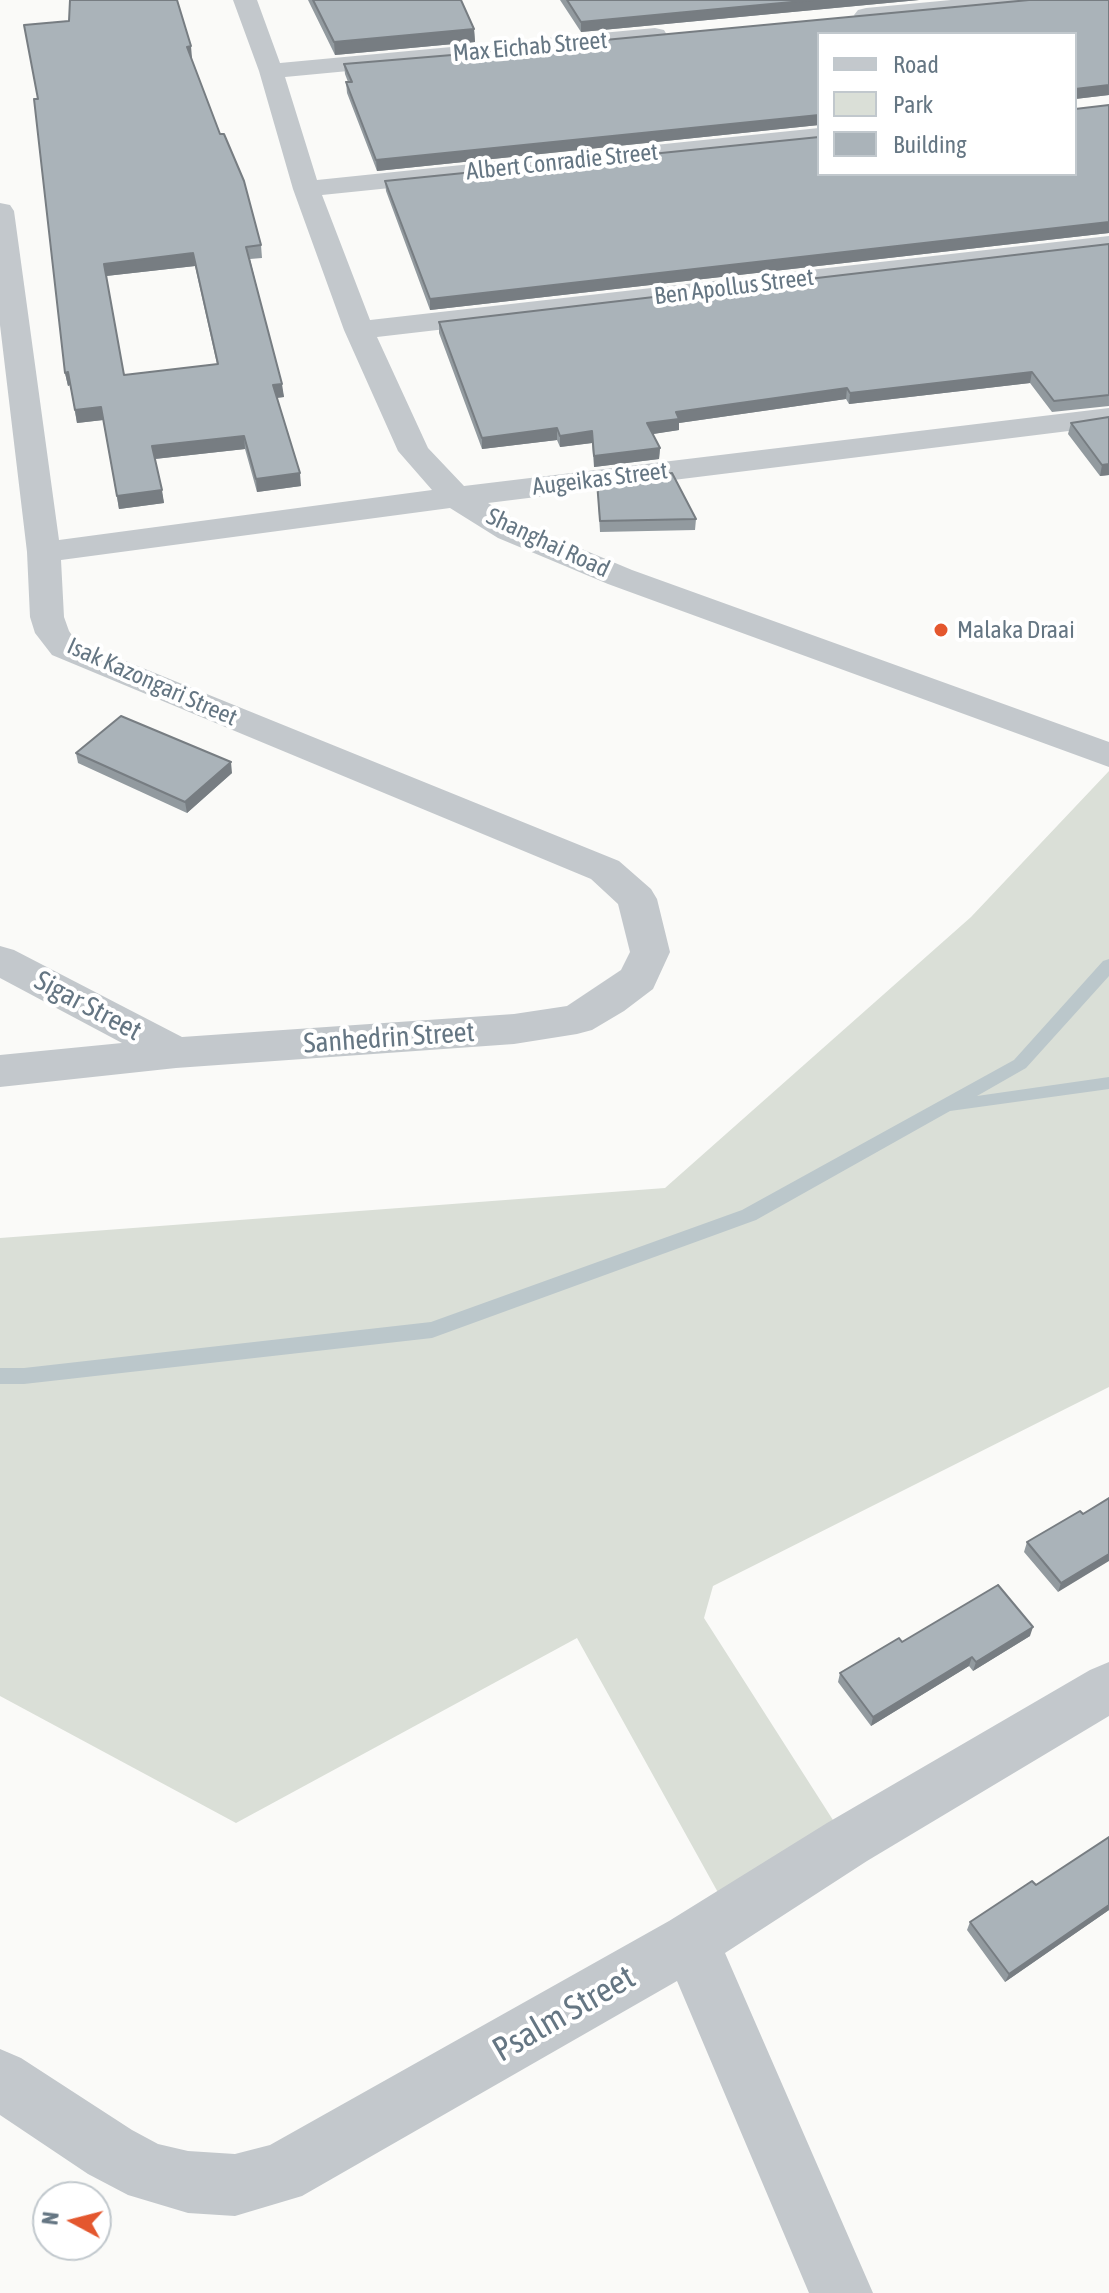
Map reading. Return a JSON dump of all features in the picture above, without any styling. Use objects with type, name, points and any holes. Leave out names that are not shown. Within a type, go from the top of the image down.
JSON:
[{"type":"street","name":"Shanghai Road","points":[[245,0],[271,71],[306,189],[359,330],[414,451],[456,497],[510,531],[620,577],[1109,755]]},
{"type":"street","points":[[849,17],[1027,0]]},
{"type":"street","name":"Max Eichab Street","points":[[271,71],[677,33]]},
{"type":"street","name":"Albert Conradie Street","points":[[306,189],[817,136]]},
{"type":"street","name":"Isak Kazongari Street","points":[[0,211],[44,552],[47,617],[52,633],[64,648],[605,870]]},
{"type":"street","name":"Ben Apollus Street","points":[[359,330],[1109,244]]},
{"type":"street","name":"Augeikas Street","points":[[44,552],[456,497],[1109,417]]},
{"type":"street","name":"Sanhedrin Street","points":[[0,1071],[176,1053],[514,1029],[577,1019],[609,1001],[638,979],[650,952],[637,899],[605,870]]},
{"type":"street","name":"Sigar Street","points":[[0,960],[176,1053]]},
{"type":"street","name":"Psalm Street","points":[[0,2079],[110,2152],[150,2173],[188,2182],[235,2185],[280,2174],[690,1942],[847,1842],[1109,1687]]},
{"type":"street","points":[[690,1942],[841,2293]]},
{"type":"green space","points":[[1109,771],[1109,1387],[713,1586],[704,1618],[847,1842],[731,1916],[577,1638],[236,1823],[0,1696],[0,1238],[665,1188],[971,917]]},
{"type":"building","points":[[70,0],[177,0],[191,46],[187,47],[220,134],[224,134],[244,181],[261,245],[246,247],[282,384],[273,385],[300,473],[256,479],[244,436],[152,446],[162,490],[117,496],[101,407],[75,410],[68,372],[65,373],[34,99],[38,99],[24,25],[69,21]],"holes":[[[193,253],[218,364],[124,375],[104,264]]]},
{"type":"building","points":[[313,0],[461,0],[474,29],[334,42]]},
{"type":"building","points":[[567,0],[813,0],[581,22]]},
{"type":"building","points":[[1029,0],[1109,0],[1109,85],[1077,89],[1077,32],[817,32],[817,115],[376,160],[346,82],[352,82],[344,64],[596,43],[594,41]]},
{"type":"building","points":[[1109,105],[1109,222],[430,299],[385,181],[817,137],[817,176],[1077,176],[1077,109]]},
{"type":"building","points":[[1109,244],[1109,395],[1054,401],[1032,372],[850,393],[847,388],[676,412],[679,419],[647,423],[660,448],[594,456],[592,431],[560,436],[557,428],[482,438],[439,322]]},
{"type":"building","points":[[1109,417],[1109,464],[1102,465],[1071,423]]},
{"type":"building","points":[[672,473],[696,519],[600,521],[597,482]]},
{"type":"building","points":[[121,716],[231,762],[185,802],[76,753]]},
{"type":"building","points":[[1109,1498],[1109,1554],[1061,1583],[1027,1542]]},
{"type":"building","points":[[998,1585],[1033,1627],[976,1662],[972,1657],[873,1717],[840,1673],[899,1638],[902,1642]]},
{"type":"building","points":[[1109,1837],[1109,1905],[1009,1974],[970,1922],[1032,1881],[1036,1885]]},
{"type":"waterway","points":[[0,1376],[24,1376],[432,1330],[749,1215],[1020,1064],[1109,965]]},
{"type":"waterway","points":[[954,1106],[1109,1083]]},
{"type":"place","name":"Malaka Draai","points":[[941,630]]}]
